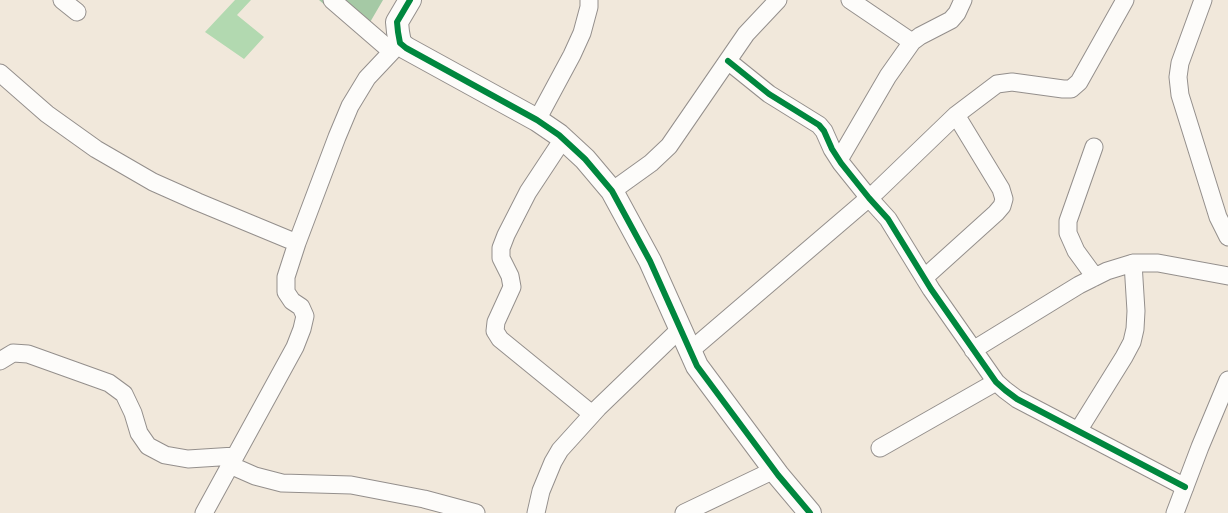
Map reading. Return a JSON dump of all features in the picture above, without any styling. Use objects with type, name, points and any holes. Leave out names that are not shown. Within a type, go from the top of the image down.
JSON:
[{"type":"street","points":[[62,0],[77,12]]},
{"type":"street","points":[[332,0],[396,47],[406,48],[537,120],[563,139],[585,159],[612,191],[650,261],[697,366],[774,470],[810,513]]},
{"type":"street","points":[[204,513],[295,347],[305,316],[301,307],[292,301],[286,292],[286,277],[297,243],[350,106],[367,78],[396,47],[398,32],[397,22],[410,0]]},
{"type":"street","points":[[537,120],[572,55],[582,33],[589,7],[589,0]]},
{"type":"street","points":[[612,191],[651,163],[670,146],[746,34],[778,0]]},
{"type":"street","points":[[850,0],[912,42]]},
{"type":"street","points":[[839,160],[888,76],[912,42],[920,36],[951,20],[957,13],[963,0]]},
{"type":"street","points":[[690,351],[869,198],[956,115],[997,84],[1012,82],[1071,89],[1079,82],[1126,0]]},
{"type":"street","points":[[1203,0],[1180,63],[1178,78],[1180,95],[1218,217],[1228,237]]},
{"type":"street","points":[[728,60],[769,94],[819,125],[824,131],[839,160],[888,219],[924,278],[996,382],[1017,399],[1185,486]]},
{"type":"street","points":[[0,73],[48,114],[90,145],[153,182],[297,243]]},
{"type":"street","points":[[924,278],[996,213],[1002,206],[1004,199],[1001,189],[956,115]]},
{"type":"street","points":[[563,139],[528,192],[501,248],[501,258],[510,276],[512,287],[496,322],[495,331],[500,339],[592,414]]},
{"type":"street","points":[[1094,147],[1068,222],[1068,233],[1076,251],[1095,277]]},
{"type":"street","points":[[974,350],[1079,285],[1107,271],[1133,263],[1158,263],[1228,276]]},
{"type":"street","points":[[1078,431],[1132,342],[1135,329],[1136,311],[1133,263]]},
{"type":"street","points":[[536,513],[541,491],[553,462],[560,450],[592,414],[680,329]]},
{"type":"street","points":[[4,353],[28,354],[109,383],[124,394],[140,433],[148,446],[165,455],[188,459],[233,460],[255,476],[282,483],[351,485],[424,499],[476,513]]},
{"type":"street","points":[[1175,513],[1228,380]]},
{"type":"street","points":[[880,448],[996,382]]},
{"type":"street","points":[[684,513],[774,470]]},
{"type":"green space","points":[[235,0],[251,0],[237,15],[264,37],[244,59],[205,32]]},
{"type":"green space","points":[[319,0],[383,0],[362,36]]},
{"type":"cycle path","points":[[410,0],[397,22],[400,43],[406,48],[537,120],[559,135],[585,159],[612,191],[650,261],[697,366],[778,475],[810,513]]},
{"type":"cycle path","points":[[728,61],[769,94],[819,125],[824,131],[832,149],[841,163],[888,219],[931,289],[996,382],[1017,399],[1185,487]]}]
